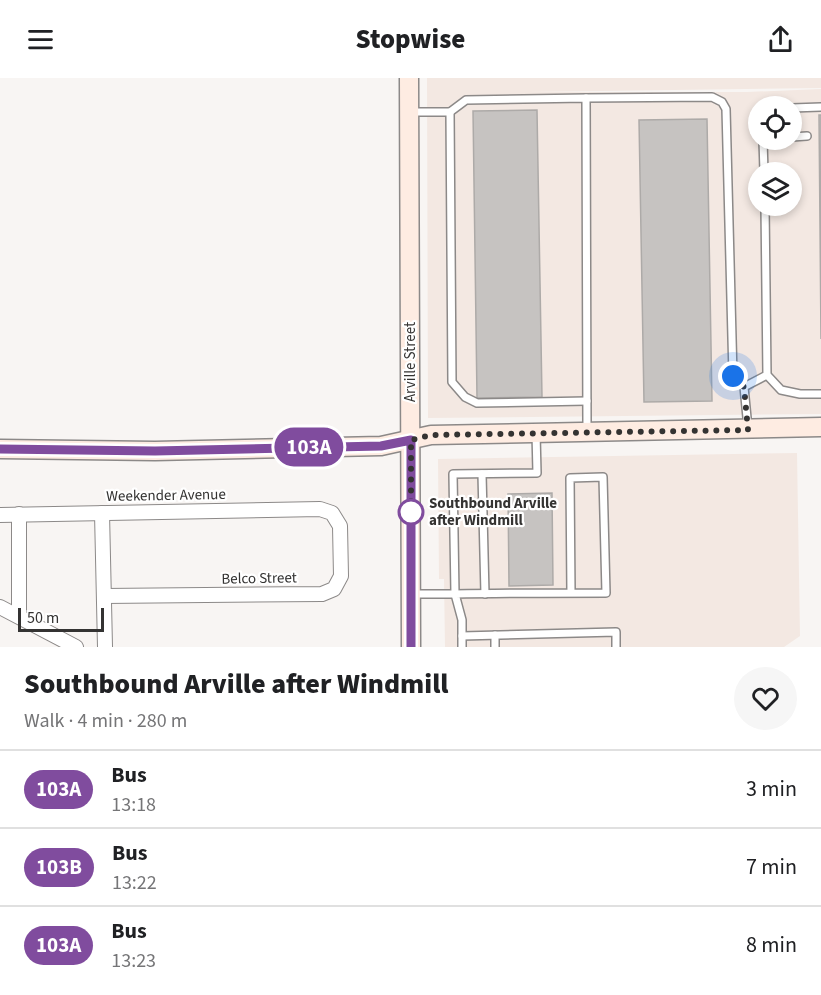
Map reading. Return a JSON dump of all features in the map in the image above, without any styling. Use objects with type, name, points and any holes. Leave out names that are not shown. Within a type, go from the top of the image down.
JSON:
[{"type":"street","name":"Arville Street","points":[[409,78],[411,647]]},
{"type":"street","points":[[0,449],[155,451],[381,446],[431,435],[821,427]]},
{"type":"street","name":"Weekender Avenue","points":[[0,515],[320,508],[332,513]]},
{"type":"street","points":[[102,513],[105,647]]},
{"type":"street","name":"Belco Street","points":[[104,596],[322,594],[334,589],[341,576],[340,526],[332,513]]},
{"type":"street","points":[[20,514],[20,616]]},
{"type":"street","points":[[0,607],[76,647]]},
{"type":"lane","points":[[409,112],[450,112],[466,100],[712,97],[722,102],[726,110],[733,376],[744,387],[748,430]]},
{"type":"lane","points":[[586,98],[587,433]]},
{"type":"lane","points":[[802,108],[821,107]]},
{"type":"lane","points":[[450,112],[452,382],[465,397],[477,403],[587,401]]},
{"type":"lane","points":[[802,136],[807,136]]},
{"type":"lane","points":[[765,216],[767,375],[781,390],[800,394],[821,394]]},
{"type":"lane","points":[[744,387],[767,375]]},
{"type":"lane","points":[[462,647],[462,620],[455,594],[453,474],[537,473],[536,433]]},
{"type":"lane","points":[[482,474],[485,594]]},
{"type":"lane","points":[[411,594],[606,593],[603,477],[570,478],[571,593]]},
{"type":"lane","points":[[462,636],[616,632],[616,647]]},
{"type":"lane","points":[[495,635],[495,647]]},
{"type":"shaded area","points":[[427,78],[821,78],[821,88],[529,92],[747,92],[821,89],[821,414],[428,418]]},
{"type":"shaded area","points":[[797,453],[800,636],[784,647],[445,647],[444,579],[439,579],[438,459]]},
{"type":"building","points":[[537,110],[542,397],[477,398],[473,111]]},
{"type":"building","points":[[819,115],[821,115],[821,339]]},
{"type":"building","points":[[707,119],[712,401],[644,402],[639,120]]},
{"type":"building","points":[[552,493],[553,585],[509,586],[508,494]]},
{"type":"bus line","name":"103A","points":[[0,449],[155,451],[381,446],[411,440],[411,647]]},
{"type":"place","name":"Southbound Arville after Windmill","points":[[411,512]]},
{"type":"route","points":[[411,512],[411,440],[431,435],[748,430],[744,387],[733,376]]}]
